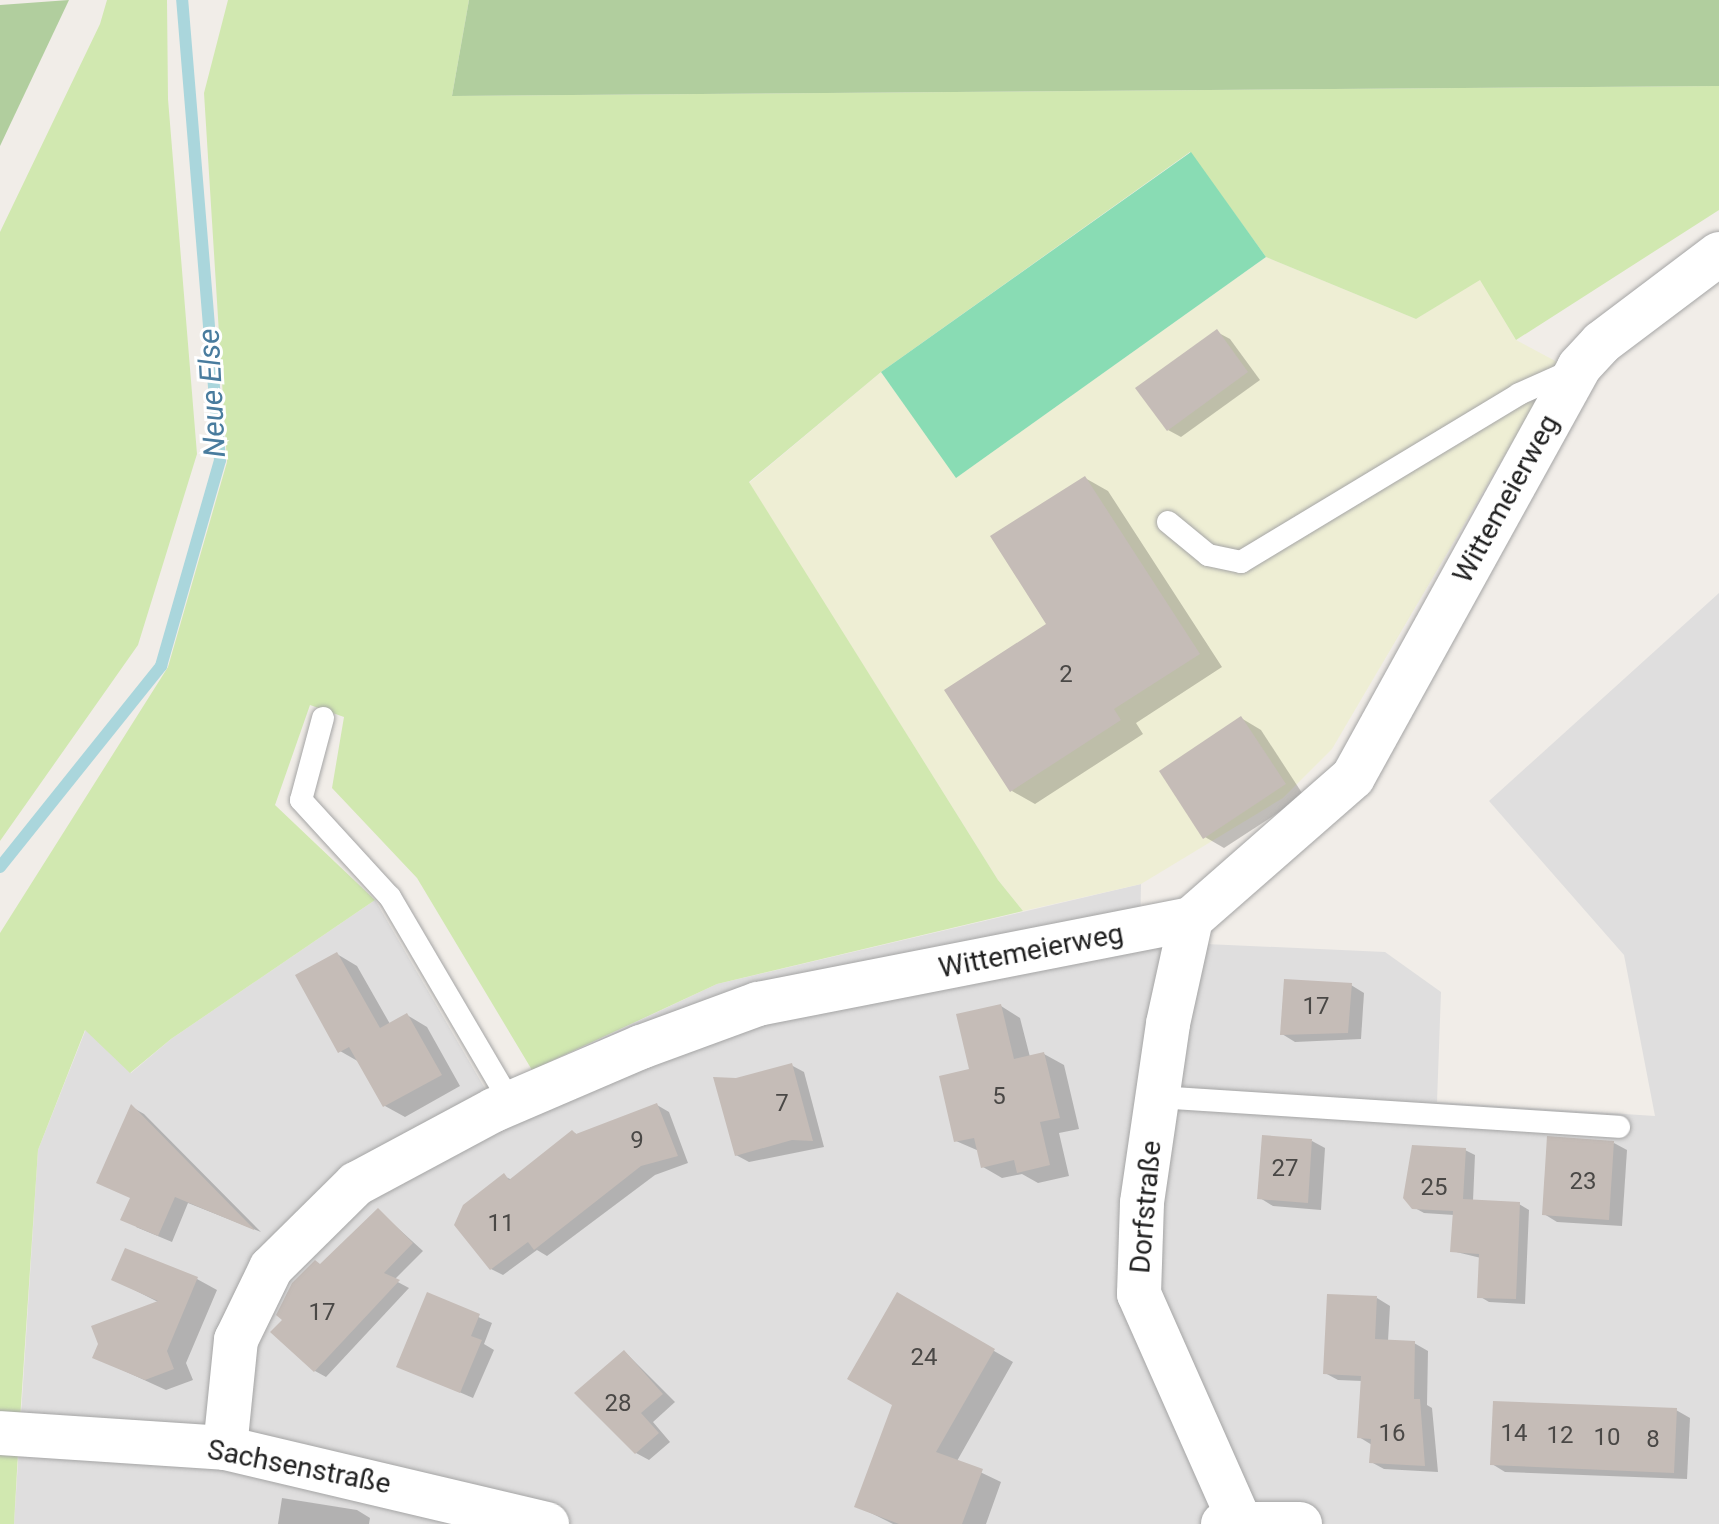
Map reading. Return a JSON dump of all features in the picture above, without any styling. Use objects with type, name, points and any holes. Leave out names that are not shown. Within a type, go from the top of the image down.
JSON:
[{"type":"street","name":"Wittemeierweg","points":[[225,1448],[236,1340],[271,1268],[356,1184],[511,1103],[758,1004],[1191,919],[1353,777],[1579,367],[1601,343],[1719,254]]},
{"type":"street","name":"Dorfstraße","points":[[1191,919],[1157,1097],[1142,1203],[1139,1294],[1234,1523]]},
{"type":"street","name":"Sachsenstraße","points":[[0,1433],[225,1448],[547,1524]]},
{"type":"street","points":[[1234,1523],[1300,1524]]},
{"type":"lane","points":[[1168,522],[1208,555],[1241,562],[1519,394],[1579,367]]},
{"type":"lane","points":[[323,718],[301,800],[390,897],[511,1103]]},
{"type":"lane","points":[[1157,1097],[1619,1127]]},
{"type":"shaded area","points":[[1719,593],[1719,1524],[14,1524],[38,1150],[86,1029],[131,1073],[171,1039],[375,900],[487,1092],[717,984],[1141,884],[1140,941],[1385,952],[1441,992],[1437,1102],[1655,1116],[1624,955],[1489,801]]},
{"type":"green space","points":[[69,0],[0,146],[0,5]]},
{"type":"green space","points":[[107,0],[167,0],[168,99],[197,454],[138,645],[0,841],[0,232],[100,24]]},
{"type":"green space","points":[[228,0],[469,0],[452,96],[1719,86],[1719,210],[1516,340],[1480,280],[1416,319],[1266,257],[1190,152],[881,372],[749,482],[998,880],[1023,911],[717,984],[532,1070],[417,878],[332,788],[344,717],[310,705],[275,805],[375,900],[171,1039],[130,1073],[85,1030],[38,1150],[20,1419],[0,1418],[0,933],[168,667],[227,462],[204,93]]},
{"type":"green space","points":[[469,0],[1719,0],[1719,86],[452,96]]},
{"type":"green space","points":[[1191,152],[1266,257],[956,478],[881,372]]},
{"type":"green space","points":[[1266,257],[1416,319],[1480,279],[1516,340],[1559,363],[1332,749],[1283,798],[1141,884],[1023,911],[998,880],[749,483],[881,372],[957,477]]},
{"type":"green space","points":[[0,1451],[18,1453],[14,1524],[0,1524]]},
{"type":"building","points":[[1217,329],[1248,372],[1167,431],[1135,388]]},
{"type":"building","points":[[1085,476],[1200,654],[1114,709],[1121,720],[1010,792],[944,690],[1046,624],[990,536]]},
{"type":"building","points":[[1241,716],[1286,784],[1203,839],[1159,771]]},
{"type":"building","points":[[337,952],[380,1028],[407,1013],[442,1075],[383,1107],[349,1047],[338,1053],[295,975]]},
{"type":"building","points":[[1284,979],[1352,983],[1348,1033],[1280,1035]]},
{"type":"building","points":[[1001,1004],[1014,1059],[1044,1052],[1060,1118],[1040,1122],[1050,1165],[1017,1173],[1014,1160],[981,1168],[974,1138],[954,1142],[939,1076],[969,1069],[956,1014]]},
{"type":"building","points":[[792,1063],[813,1141],[792,1140],[735,1156],[713,1077],[736,1078]]},
{"type":"building","points":[[657,1103],[678,1156],[641,1166],[534,1250],[528,1242],[490,1270],[454,1225],[463,1205],[504,1173],[509,1180],[572,1130],[576,1134]]},
{"type":"building","points":[[131,1104],[254,1230],[175,1197],[158,1236],[120,1220],[130,1198],[96,1183]]},
{"type":"building","points":[[1262,1135],[1312,1139],[1308,1203],[1257,1199]]},
{"type":"building","points":[[1547,1136],[1614,1141],[1609,1220],[1542,1215]]},
{"type":"building","points":[[1412,1145],[1466,1148],[1463,1199],[1520,1202],[1516,1299],[1477,1298],[1479,1254],[1450,1252],[1453,1211],[1412,1209],[1403,1198]]},
{"type":"building","points":[[378,1208],[413,1243],[384,1273],[400,1280],[314,1372],[270,1332],[282,1320],[276,1315],[292,1283],[315,1260],[320,1264]]},
{"type":"building","points":[[125,1248],[198,1277],[167,1351],[174,1369],[145,1380],[92,1358],[98,1344],[91,1326],[158,1301],[111,1280]]},
{"type":"building","points":[[427,1292],[480,1314],[471,1336],[482,1340],[460,1393],[396,1367]]},
{"type":"building","points":[[897,1292],[995,1349],[936,1452],[983,1469],[962,1524],[899,1524],[854,1507],[892,1405],[847,1379]]},
{"type":"building","points":[[1327,1294],[1377,1296],[1375,1339],[1415,1341],[1414,1399],[1420,1399],[1425,1466],[1369,1463],[1371,1439],[1357,1438],[1361,1376],[1323,1374]]},
{"type":"building","points":[[624,1350],[663,1394],[641,1413],[659,1433],[635,1454],[574,1393]]},
{"type":"building","points":[[1493,1401],[1677,1408],[1674,1473],[1490,1465]]},
{"type":"waterway","name":"Neue Else","points":[[0,867],[161,666],[220,460],[182,0]]}]
